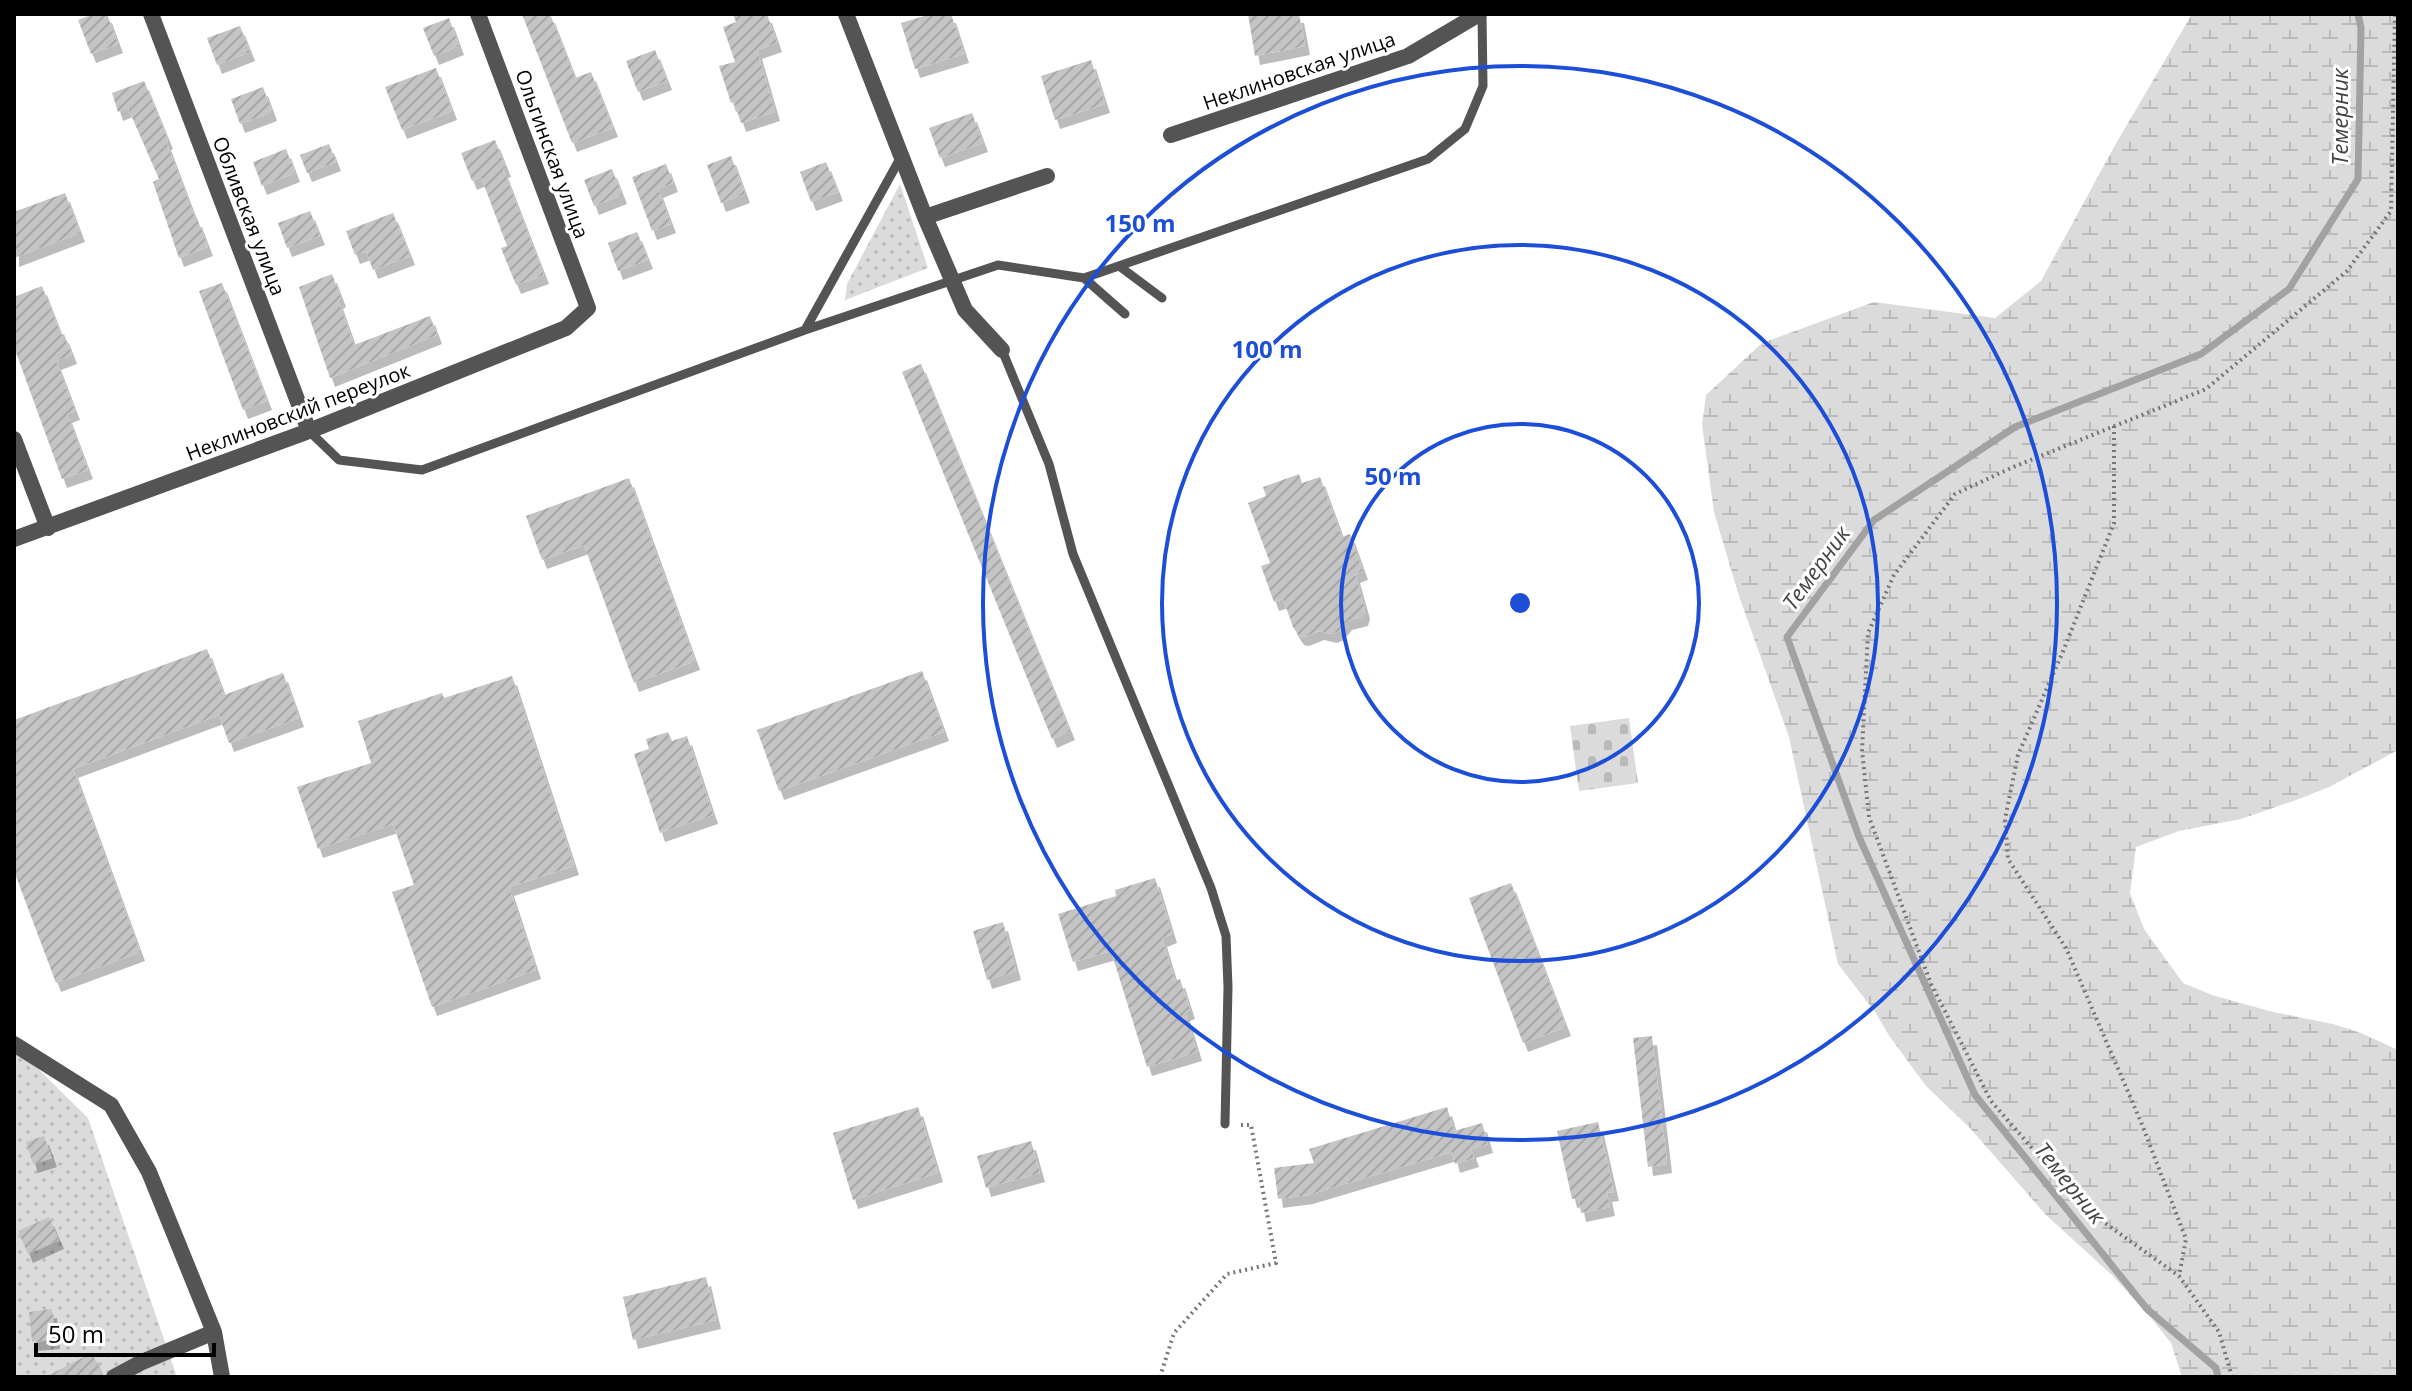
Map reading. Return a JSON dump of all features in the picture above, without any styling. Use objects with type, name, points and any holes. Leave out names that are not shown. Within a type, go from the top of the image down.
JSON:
[{"type":"street","name":"Обливская улица","points":[[151,14],[309,431]]},
{"type":"street","name":"Ольгинская улица","points":[[478,14],[588,308]]},
{"type":"street","points":[[846,14],[925,217],[965,310],[1002,350]]},
{"type":"street","name":"Неклиновская улица","points":[[1171,135],[1408,56],[1480,14]]},
{"type":"street","points":[[925,217],[1047,176]]},
{"type":"street","name":"Неклиновский переулок","points":[[14,539],[309,431],[566,328],[588,308]]},
{"type":"street","points":[[14,439],[48,528]]},
{"type":"street","points":[[14,1044],[111,1105],[149,1172],[214,1332],[222,1377]]},
{"type":"street","points":[[114,1377],[214,1332]]},
{"type":"lane","points":[[309,431],[339,460],[422,470],[805,330],[998,265],[1084,278],[1428,159],[1465,129],[1483,86],[1480,14]]},
{"type":"lane","points":[[805,330],[902,155]]},
{"type":"lane","points":[[1119,266],[1162,298]]},
{"type":"lane","points":[[1084,278],[1125,314]]},
{"type":"lane","points":[[1002,350],[1049,464],[1073,554],[1211,888],[1226,936],[1225,1124]]},
{"type":"path","points":[[2232,1377],[2219,1332],[2179,1276],[2084,1208],[1991,1101],[1931,984],[1869,817],[1862,750],[1868,633],[1894,575],[1955,494],[2206,389],[2347,271],[2391,211],[2395,14]]},
{"type":"path","points":[[2114,426],[2114,523],[2018,755],[2005,819],[2008,859],[2066,948],[2141,1122],[2186,1239],[2179,1276]]},
{"type":"path","points":[[1160,1377],[1174,1333],[1227,1274],[1276,1263],[1251,1125],[1225,1124]]},
{"type":"green space","points":[[2192,14],[2398,14],[2398,750],[2329,787],[2299,799],[2241,819],[2179,831],[2136,847],[2130,893],[2144,929],[2183,983],[2212,995],[2273,1012],[2333,1024],[2398,1050],[2398,1377],[2182,1377],[2171,1343],[2152,1319],[2112,1275],[2047,1216],[1969,1127],[1926,1086],[1838,964],[1789,737],[1739,596],[1714,512],[1702,425],[1706,395],[1762,343],[1874,302],[1995,318],[2041,281],[2114,147]]},
{"type":"green space","points":[[900,184],[928,268],[845,300],[847,284]]},
{"type":"green space","points":[[1629,718],[1638,783],[1579,791],[1570,726]]},
{"type":"green space","points":[[14,1045],[88,1118],[177,1377],[14,1377]]},
{"type":"building","points":[[93,14],[107,14],[118,44],[91,54],[78,20]]},
{"type":"building","points":[[522,14],[550,14],[575,78],[591,72],[613,128],[572,143]]},
{"type":"building","points":[[733,14],[767,14],[777,43],[757,50],[775,112],[741,123],[719,66],[735,62],[723,27],[736,22]]},
{"type":"building","points":[[931,14],[951,14],[964,54],[915,69],[901,23]]},
{"type":"building","points":[[1248,14],[1299,14],[1305,46],[1255,56]]},
{"type":"building","points":[[449,18],[459,46],[434,56],[423,28]]},
{"type":"building","points":[[240,26],[250,52],[217,65],[207,38]]},
{"type":"building","points":[[655,50],[667,81],[638,92],[626,61]]},
{"type":"building","points":[[1091,60],[1105,104],[1055,120],[1041,76]]},
{"type":"building","points":[[436,68],[452,111],[402,130],[385,87]]},
{"type":"building","points":[[144,81],[208,247],[179,258],[153,182],[159,179],[128,108],[118,112],[112,93]]},
{"type":"building","points":[[263,87],[272,112],[240,124],[231,99]]},
{"type":"building","points":[[972,113],[983,143],[940,158],[929,128]]},
{"type":"building","points":[[495,140],[544,275],[516,285],[501,248],[507,246],[481,177],[472,181],[461,153]]},
{"type":"building","points":[[329,144],[336,162],[307,173],[300,155]]},
{"type":"building","points":[[286,149],[295,173],[262,186],[253,162]]},
{"type":"building","points":[[731,156],[745,194],[721,203],[707,165]]},
{"type":"building","points":[[826,162],[838,192],[811,202],[800,172]]},
{"type":"building","points":[[666,164],[673,183],[658,189],[671,224],[652,231],[632,177]]},
{"type":"building","points":[[612,169],[622,195],[594,206],[584,180]]},
{"type":"building","points":[[65,193],[80,233],[14,258],[14,212]]},
{"type":"building","points":[[310,211],[320,236],[287,248],[278,223]]},
{"type":"building","points":[[393,213],[410,256],[373,270],[366,251],[355,255],[346,231]]},
{"type":"building","points":[[637,232],[648,260],[618,271],[608,243]]},
{"type":"building","points":[[332,274],[354,345],[430,316],[437,335],[330,378],[299,287]]},
{"type":"building","points":[[222,283],[267,401],[243,410],[199,291]]},
{"type":"building","points":[[42,286],[72,355],[56,361],[75,411],[67,414],[88,470],[62,479],[14,347],[14,297]]},
{"type":"building","points":[[921,364],[1070,731],[1052,739],[902,372]]},
{"type":"building","points":[[1299,474],[1302,483],[1320,477],[1342,537],[1350,534],[1363,571],[1355,574],[1365,610],[1363,617],[1347,621],[1332,634],[1319,631],[1299,636],[1283,599],[1274,602],[1261,566],[1270,563],[1248,503],[1266,496],[1263,487]]},
{"type":"building","points":[[629,478],[695,661],[634,683],[584,545],[542,560],[526,516]]},
{"type":"building","points":[[207,649],[224,695],[283,673],[299,718],[229,743],[219,715],[73,769],[140,952],[56,983],[14,871],[14,720]]},
{"type":"building","points":[[922,671],[944,732],[779,791],[757,730]]},
{"type":"building","points":[[512,676],[574,866],[509,887],[536,970],[432,1007],[392,892],[414,885],[393,824],[318,849],[297,787],[371,763],[358,721],[442,693],[444,698]]},
{"type":"building","points":[[668,732],[672,741],[687,736],[713,815],[660,833],[634,754],[649,749],[646,739]]},
{"type":"building","points":[[1155,878],[1172,934],[1162,938],[1175,981],[1180,979],[1190,1010],[1185,1012],[1197,1052],[1147,1067],[1111,951],[1073,962],[1058,914],[1116,896],[1115,890]]},
{"type":"building","points":[[1511,883],[1566,1027],[1523,1043],[1469,898]]},
{"type":"building","points":[[1003,922],[1016,971],[987,980],[973,931]]},
{"type":"building","points":[[1652,1036],[1667,1164],[1648,1167],[1633,1038]]},
{"type":"building","points":[[918,1107],[938,1173],[853,1200],[833,1133]]},
{"type":"building","points":[[1447,1107],[1454,1131],[1482,1123],[1488,1144],[1471,1149],[1474,1158],[1455,1164],[1452,1152],[1308,1195],[1278,1199],[1274,1168],[1314,1163],[1309,1149]]},
{"type":"building","points":[[1598,1122],[1614,1192],[1607,1193],[1610,1207],[1581,1213],[1578,1198],[1572,1199],[1557,1131]]},
{"type":"building","points":[[44,1136],[52,1158],[33,1164],[26,1142]]},
{"type":"building","points":[[1031,1141],[1040,1173],[986,1188],[977,1156]]},
{"type":"building","points":[[49,1217],[59,1240],[28,1254],[18,1231]]},
{"type":"building","points":[[706,1277],[716,1320],[633,1340],[623,1297]]},
{"type":"building","points":[[52,1309],[55,1340],[32,1342],[29,1312]]},
{"type":"building","points":[[92,1353],[103,1377],[45,1377]]},
{"type":"waterway","name":"Темерник","points":[[2218,1377],[2216,1368],[2147,1309],[1975,1095],[1859,837],[1787,637],[1874,520],[2015,427],[2201,354],[2289,289],[2358,179],[2361,28],[2358,14]]}]
